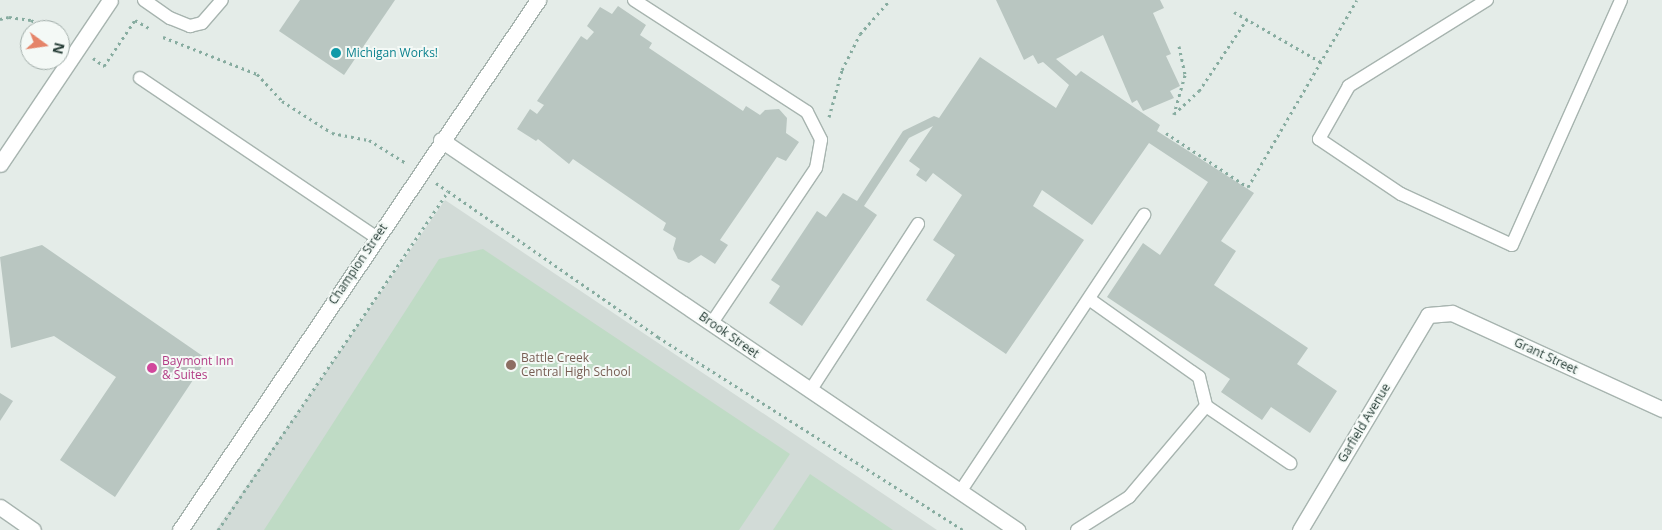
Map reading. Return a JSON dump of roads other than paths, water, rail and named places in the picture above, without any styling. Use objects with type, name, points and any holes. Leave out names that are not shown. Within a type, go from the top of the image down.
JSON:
[{"type":"street","points":[[0,164],[110,0]]},
{"type":"street","name":"Champion Street","points":[[180,530],[441,140],[538,0]]},
{"type":"street","name":"Brook Street","points":[[441,140],[1017,530]]},
{"type":"street","name":"Grant Street","points":[[1428,316],[1452,313],[1662,409]]},
{"type":"street","name":"Garfield Avenue","points":[[1300,530],[1428,316]]},
{"type":"street","points":[[0,508],[33,530]]},
{"type":"lane","points":[[144,0],[170,18],[190,26],[202,23],[222,0]]},
{"type":"lane","points":[[634,0],[807,112],[822,140],[816,168],[712,323]]},
{"type":"lane","points":[[1487,0],[1349,86],[1320,139],[1401,194],[1512,245],[1621,0]]},
{"type":"lane","points":[[140,78],[376,237]]},
{"type":"lane","points":[[960,492],[1144,215]]},
{"type":"lane","points":[[810,391],[918,224]]},
{"type":"lane","points":[[1089,299],[1199,377],[1206,406],[1290,463]]},
{"type":"lane","points":[[1077,530],[1129,497],[1206,406]]},
{"type":"place","name":"Michigan Works!","points":[[336,53]]},
{"type":"place","name":"Battle Creek Central High School","points":[[511,365]]},
{"type":"place","name":"Baymont Inn & Suites","points":[[152,368]]}]
